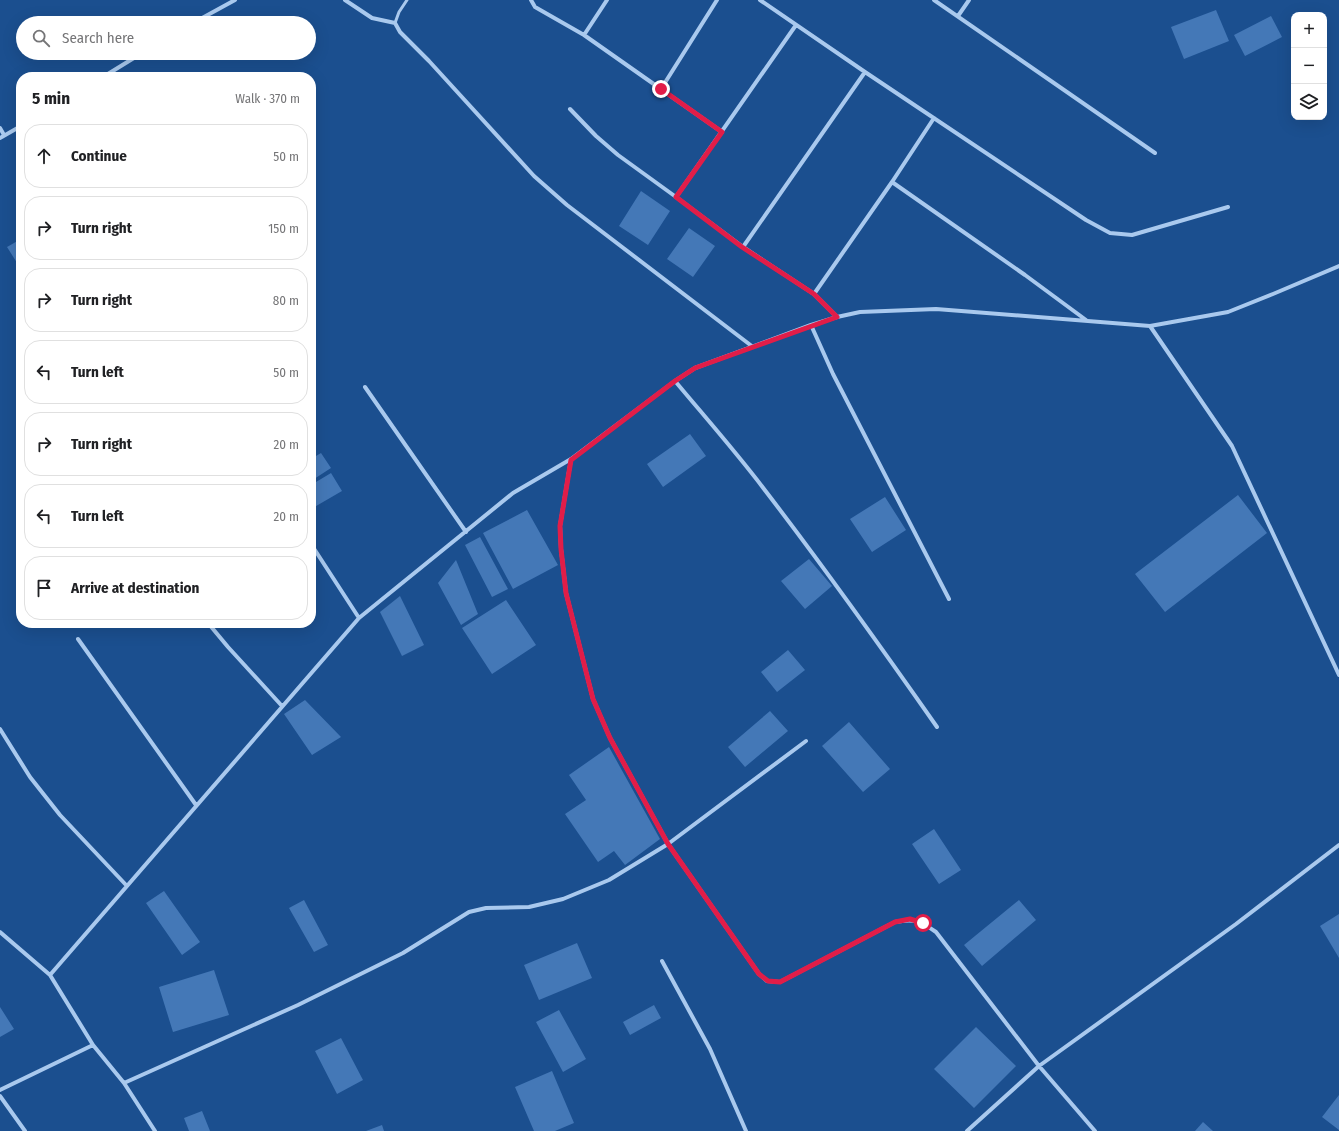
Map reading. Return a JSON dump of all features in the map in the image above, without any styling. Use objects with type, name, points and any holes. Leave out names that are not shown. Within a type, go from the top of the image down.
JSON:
[{"type":"street","points":[[205,16],[234,0]]},
{"type":"street","points":[[345,0],[372,18],[395,23],[400,32],[429,61],[534,176],[567,205],[753,347]]},
{"type":"street","points":[[532,0],[535,7],[584,36],[722,132]]},
{"type":"street","points":[[584,36],[607,0]]},
{"type":"street","points":[[661,89],[717,0]]},
{"type":"street","points":[[760,0],[1086,220],[1110,233],[1132,235],[1228,207]]},
{"type":"street","points":[[934,0],[1155,153]]},
{"type":"street","points":[[958,16],[969,0]]},
{"type":"street","points":[[676,197],[796,25]]},
{"type":"street","points":[[110,72],[130,60]]},
{"type":"street","points":[[742,247],[865,72]]},
{"type":"street","points":[[570,109],[596,136],[618,155],[742,247],[814,294],[837,317]]},
{"type":"street","points":[[814,294],[892,182],[934,118]]},
{"type":"street","points":[[0,128],[2,136],[16,129]]},
{"type":"street","points":[[892,182],[1087,320]]},
{"type":"street","points":[[50,975],[359,618],[513,493],[571,460],[675,381],[695,368],[811,325],[860,312],[936,309],[1150,326],[1228,312],[1339,266]]},
{"type":"street","points":[[811,325],[833,374],[949,599]]},
{"type":"street","points":[[1150,326],[1232,446],[1339,675]]},
{"type":"street","points":[[675,381],[764,488],[841,591],[937,727]]},
{"type":"street","points":[[365,387],[466,532]]},
{"type":"street","points":[[571,460],[560,526],[561,549],[566,593],[593,699],[610,738],[668,844],[759,974],[768,981],[780,982],[895,922],[910,919],[923,923],[936,932],[1039,1066],[1095,1131]]},
{"type":"street","points":[[316,552],[359,618]]},
{"type":"street","points":[[212,628],[282,706]]},
{"type":"street","points":[[78,639],[196,805]]},
{"type":"street","points":[[0,729],[30,777],[60,815],[127,886]]},
{"type":"street","points":[[124,1083],[298,1005],[402,953],[469,912],[486,908],[529,907],[563,899],[609,880],[668,844],[806,741]]},
{"type":"street","points":[[967,1131],[1039,1066],[1236,924],[1339,846]]},
{"type":"street","points":[[0,932],[50,975],[93,1045],[124,1083],[155,1131]]},
{"type":"street","points":[[662,961],[710,1049],[746,1131]]},
{"type":"street","points":[[0,1090],[93,1045]]},
{"type":"street","points":[[0,1096],[25,1131]]},
{"type":"lane","points":[[395,23],[399,12],[407,0]]},
{"type":"building","points":[[1216,10],[1229,41],[1184,59],[1171,27]]},
{"type":"building","points":[[1271,16],[1282,37],[1245,56],[1234,35]]},
{"type":"building","points":[[641,191],[670,211],[648,245],[619,226]]},
{"type":"building","points":[[689,228],[715,246],[693,277],[667,259]]},
{"type":"building","points":[[16,242],[16,261],[7,247]]},
{"type":"building","points":[[690,434],[706,456],[663,487],[647,464]]},
{"type":"building","points":[[321,453],[331,468],[316,478],[316,456]]},
{"type":"building","points":[[331,473],[342,491],[316,506],[316,482]]},
{"type":"building","points":[[1238,495],[1267,533],[1165,612],[1135,574]]},
{"type":"building","points":[[885,497],[906,530],[872,552],[850,519]]},
{"type":"building","points":[[527,510],[558,565],[513,589],[483,533]]},
{"type":"building","points":[[480,537],[508,589],[492,597],[465,545]]},
{"type":"building","points":[[809,559],[832,586],[805,609],[781,581]]},
{"type":"building","points":[[456,560],[478,614],[461,625],[438,583]]},
{"type":"building","points":[[400,596],[424,645],[402,656],[380,612]]},
{"type":"building","points":[[506,600],[536,645],[492,674],[462,628]]},
{"type":"building","points":[[788,650],[805,670],[777,692],[761,672]]},
{"type":"building","points":[[305,700],[341,737],[312,755],[284,714]]},
{"type":"building","points":[[770,711],[788,731],[745,767],[728,747]]},
{"type":"building","points":[[849,722],[890,769],[863,792],[822,746]]},
{"type":"building","points":[[609,747],[660,839],[625,865],[614,851],[598,862],[565,814],[586,800],[569,775]]},
{"type":"building","points":[[934,829],[961,870],[939,884],[912,844]]},
{"type":"building","points":[[164,891],[200,942],[182,955],[146,903]]},
{"type":"building","points":[[304,900],[328,945],[314,952],[289,908]]},
{"type":"building","points":[[1019,900],[1036,920],[982,966],[964,945]]},
{"type":"building","points":[[1339,914],[1339,958],[1320,926]]},
{"type":"building","points":[[577,943],[592,978],[539,1000],[524,965]]},
{"type":"building","points":[[214,970],[229,1015],[173,1032],[159,987]]},
{"type":"building","points":[[654,1005],[661,1018],[630,1035],[623,1022]]},
{"type":"building","points":[[0,1007],[14,1029],[0,1037]]},
{"type":"building","points":[[559,1010],[586,1059],[563,1072],[536,1022]]},
{"type":"building","points":[[976,1027],[1016,1066],[974,1108],[934,1069]]},
{"type":"building","points":[[341,1038],[363,1080],[337,1094],[315,1051]]},
{"type":"building","points":[[552,1071],[574,1123],[555,1131],[534,1131],[515,1087]]},
{"type":"building","points":[[1339,1095],[1339,1130],[1322,1117]]},
{"type":"building","points":[[202,1111],[210,1131],[189,1131],[184,1118]]},
{"type":"building","points":[[1203,1122],[1213,1131],[1195,1131]]},
{"type":"building","points":[[382,1125],[384,1131],[366,1131]]},
{"type":"route","points":[[661,89],[722,132],[676,197],[742,247],[814,294],[837,317],[811,325],[695,368],[675,381],[571,460],[560,526],[561,549],[566,593],[593,699],[610,738],[668,844],[759,974],[768,981],[780,982],[895,922],[910,919],[923,923]]}]
